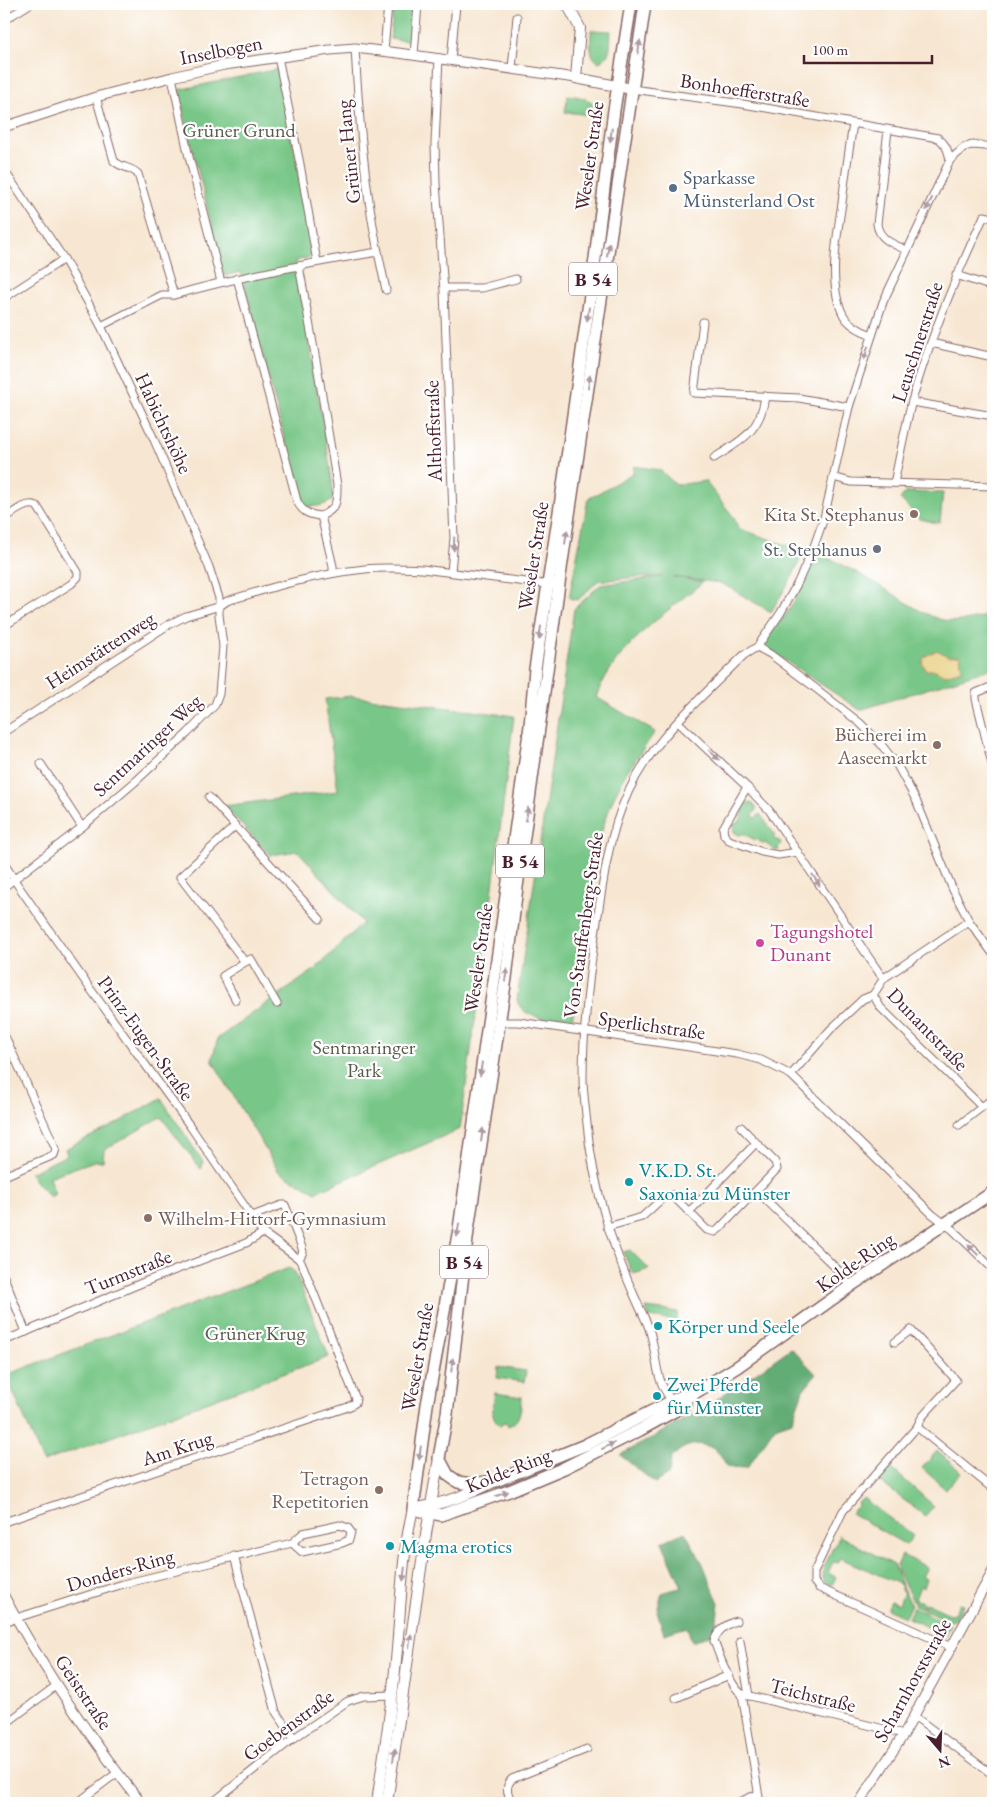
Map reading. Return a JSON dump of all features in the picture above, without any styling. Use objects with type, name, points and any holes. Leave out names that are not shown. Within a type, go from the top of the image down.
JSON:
[{"type":"main road","points":[[567,4],[580,28],[576,78]]},
{"type":"main road","name":"Weseler Straße","points":[[553,585],[617,87],[631,4]]},
{"type":"main road","name":"Weseler Straße","points":[[387,1803],[424,1548],[449,1397],[463,1268],[530,726],[535,669],[553,585],[645,4]]},
{"type":"main road","name":"Inselbogen","points":[[576,78],[617,87]]},
{"type":"main road","name":"Weseler Straße","points":[[617,87],[632,89]]},
{"type":"main road","name":"Weseler Straße","points":[[377,1803],[392,1695],[400,1603],[427,1405],[494,1022]]},
{"type":"main road","name":"Kolde-Ring","points":[[431,1509],[441,1515],[509,1491],[564,1468],[678,1410],[685,1404],[688,1397],[737,1367],[851,1287],[949,1227],[993,1192]]},
{"type":"main road","name":"Kolde-Ring","points":[[413,1509],[431,1509],[474,1493],[496,1480],[585,1444],[682,1396],[688,1397]]},
{"type":"main road","name":"Kolde-Ring","points":[[439,1458],[448,1475],[458,1482],[472,1484],[496,1480]]},
{"type":"street","points":[[4,20],[30,4]]},
{"type":"street","points":[[384,51],[388,4]]},
{"type":"street","points":[[414,55],[418,4]]},
{"type":"street","points":[[450,60],[456,4]]},
{"type":"street","points":[[512,68],[517,17]]},
{"type":"street","name":"Inselbogen","points":[[4,128],[96,97],[224,65],[310,52],[355,48],[576,78]]},
{"type":"street","name":"Grüner Hang","points":[[355,48],[370,214],[386,290]]},
{"type":"street","points":[[278,57],[300,164],[317,262]]},
{"type":"street","name":"Althoffstraße","points":[[439,58],[435,144],[444,288],[454,538],[452,572]]},
{"type":"street","points":[[172,77],[188,153],[220,282]]},
{"type":"street","name":"Bonhoefferstraße","points":[[632,89],[743,104],[938,138],[944,142],[950,160]]},
{"type":"street","points":[[96,97],[114,161],[121,166],[134,170],[138,174],[174,295]]},
{"type":"street","points":[[853,124],[838,219],[835,259],[836,282],[841,309],[848,322],[872,335]]},
{"type":"street","points":[[888,130],[877,229],[884,238],[906,250]]},
{"type":"street","points":[[950,160],[972,145],[993,148]]},
{"type":"street","name":"Von-Stauffenberg-Straße","points":[[672,1401],[662,1386],[648,1326],[629,1285],[607,1227],[595,1184],[588,1134],[583,1081],[587,993],[613,829],[623,802],[637,776],[660,742],[744,655],[757,647],[780,614],[797,584],[824,518],[849,407],[883,302],[950,160]]},
{"type":"street","name":"Habichtshöhe","points":[[4,170],[64,259],[101,326],[152,436],[209,567],[220,606]]},
{"type":"street","name":"Leuschnerstraße","points":[[894,483],[912,402],[956,275],[984,216],[993,218]]},
{"type":"street","points":[[101,326],[162,296],[174,295],[237,278],[378,252]]},
{"type":"street","points":[[4,298],[64,259]]},
{"type":"street","points":[[237,278],[297,501],[301,509],[307,514],[321,516],[333,508],[337,502],[337,485],[298,266]]},
{"type":"street","points":[[956,275],[993,286]]},
{"type":"street","points":[[444,288],[482,288],[516,279]]},
{"type":"street","points":[[703,322],[694,393],[799,398],[849,407]]},
{"type":"street","points":[[931,343],[993,357]]},
{"type":"street","points":[[714,458],[742,440],[756,425],[761,417],[765,396]]},
{"type":"street","points":[[912,402],[993,416]]},
{"type":"street","points":[[833,477],[851,482],[993,486]]},
{"type":"street","points":[[4,519],[26,505],[33,504],[37,506],[76,568],[78,577],[71,584],[4,626]]},
{"type":"street","points":[[321,516],[333,573]]},
{"type":"street","points":[[220,606],[227,601],[279,585],[333,573],[382,569],[422,569],[553,585]]},
{"type":"street","name":"Heimstättenweg","points":[[4,732],[166,626],[186,616],[220,606]]},
{"type":"street","name":"Sentmaringer Weg","points":[[4,887],[82,827],[145,773],[214,705],[219,694],[223,646],[220,606]]},
{"type":"street","points":[[757,647],[770,654],[860,723],[880,742],[897,765],[916,800],[938,858],[969,921],[993,954]]},
{"type":"street","points":[[993,686],[979,690],[976,693],[976,699],[993,768]]},
{"type":"street","name":"Dunantstraße","points":[[678,722],[769,810],[836,911],[884,978]]},
{"type":"street","name":"Sentmaringer Weg","points":[[41,764],[82,827]]},
{"type":"street","points":[[747,787],[723,828],[724,835],[729,840],[762,852],[778,855],[798,852]]},
{"type":"street","points":[[209,798],[320,920]]},
{"type":"street","points":[[235,826],[180,877],[246,962]]},
{"type":"street","name":"Prinz-Eugen-Straße","points":[[4,863],[14,880],[190,1126],[263,1233],[298,1259],[309,1280],[356,1399]]},
{"type":"street","name":"Dunantstraße","points":[[790,1075],[832,1028],[863,999],[873,995],[884,978],[969,921]]},
{"type":"street","points":[[236,1000],[223,976],[251,959],[278,1004]]},
{"type":"street","name":"Dunantstraße","points":[[873,995],[881,1008],[982,1107]]},
{"type":"street","name":"Sperlichstraße","points":[[494,1022],[519,1022],[736,1054],[761,1060],[790,1075]]},
{"type":"street","points":[[4,1034],[56,1149],[54,1155],[4,1176]]},
{"type":"street","points":[[790,1075],[932,1214],[949,1227],[993,1269]]},
{"type":"street","points":[[959,1125],[993,1098]]},
{"type":"street","points":[[607,1227],[642,1217],[668,1194],[672,1195],[707,1230],[715,1232],[777,1169],[776,1162],[741,1127]]},
{"type":"street","points":[[689,1212],[756,1143]]},
{"type":"street","points":[[757,1191],[839,1271],[851,1287]]},
{"type":"street","name":"Prinz-Eugen-Straße","points":[[252,1216],[285,1205],[301,1245],[302,1252],[298,1259]]},
{"type":"street","name":"Turmstraße","points":[[4,1341],[144,1282],[246,1243],[263,1233]]},
{"type":"street","points":[[4,1277],[26,1332]]},
{"type":"street","points":[[895,1342],[911,1330],[956,1380],[922,1417],[917,1427],[843,1511],[814,1572],[814,1579],[819,1588],[951,1647]]},
{"type":"street","name":"Am Krug","points":[[4,1522],[348,1407],[355,1403],[356,1399]]},
{"type":"street","points":[[917,1427],[993,1489]]},
{"type":"street","name":"Donders-Ring","points":[[4,1622],[123,1584],[292,1543],[303,1533],[340,1525],[348,1528],[351,1532],[348,1540],[342,1544],[310,1552],[302,1552],[292,1543]]},
{"type":"street","points":[[234,1556],[276,1712],[294,1738]]},
{"type":"street","name":"Scharnhorststraße","points":[[859,1803],[904,1734],[993,1571]]},
{"type":"street","name":"Geiststraße","points":[[4,1596],[56,1685],[117,1773],[142,1803]]},
{"type":"street","points":[[736,1621],[719,1630],[714,1641],[737,1691],[745,1695]]},
{"type":"street","points":[[740,1641],[745,1695],[760,1803]]},
{"type":"street","points":[[676,1698],[729,1675]]},
{"type":"street","points":[[4,1725],[56,1685]]},
{"type":"street","name":"Goebenstraße","points":[[212,1803],[294,1738],[348,1702],[364,1696],[392,1695]]},
{"type":"street","name":"Teichstraße","points":[[745,1695],[904,1734]]},
{"type":"street","points":[[914,1716],[993,1775]]},
{"type":"street","points":[[512,1803],[507,1791],[508,1782],[512,1779],[587,1749]]},
{"type":"street","points":[[76,1803],[117,1773]]},
{"type":"street","points":[[736,1803],[758,1794]]},
{"type":"green space","points":[[394,4],[414,4],[412,41],[390,39]]},
{"type":"green space","points":[[591,30],[611,31],[608,53],[599,62],[595,60],[592,53]]},
{"type":"green space","name":"Grüner Grund","points":[[278,69],[301,183],[312,253],[310,257],[296,261],[332,479],[333,500],[316,506],[304,506],[298,490],[241,272],[224,276],[178,90]]},
{"type":"green space","points":[[568,95],[584,98],[597,106],[598,116],[565,112]]},
{"type":"green space","points":[[634,466],[660,470],[676,485],[705,481],[732,515],[740,529],[804,551],[792,577],[771,612],[721,583],[673,577],[703,582],[642,633],[628,647],[604,679],[596,697],[655,732],[625,775],[613,799],[603,826],[595,863],[572,1021],[540,1018],[525,1012],[517,1000],[574,609],[600,585],[662,577],[598,581],[578,600],[569,598],[588,499],[633,473]]},
{"type":"green space","points":[[906,492],[943,493],[940,522],[920,519],[900,499]]},
{"type":"green space","points":[[816,552],[861,575],[924,613],[940,619],[966,621],[993,613],[993,668],[860,710],[762,645],[789,610],[803,585]]},
{"type":"green space","name":"Sentmaringer Park","points":[[352,696],[514,716],[489,919],[460,1129],[316,1192],[279,1172],[212,1060],[218,1038],[314,970],[363,923],[298,851],[270,855],[224,806],[338,791],[325,699]]},
{"type":"green space","points":[[750,802],[757,808],[753,815],[755,818],[760,814],[775,835],[773,836],[774,839],[780,841],[779,850],[776,851],[765,843],[734,832],[733,825],[740,821],[743,812],[741,808]]},
{"type":"green space","points":[[161,1098],[203,1162],[201,1169],[161,1117],[104,1150],[103,1161],[98,1162],[97,1160],[49,1177],[55,1194],[50,1197],[30,1173],[67,1155],[65,1149],[112,1126]]},
{"type":"green space","points":[[630,1250],[649,1269],[634,1274],[632,1272],[623,1252]]},
{"type":"green space","name":"Grüner Krug","points":[[289,1268],[295,1272],[329,1357],[43,1462],[6,1375]]},
{"type":"green space","points":[[646,1308],[678,1312],[677,1321],[649,1317]]},
{"type":"green space","points":[[791,1348],[816,1374],[803,1390],[792,1421],[775,1427],[747,1468],[727,1467],[715,1450],[698,1444],[681,1449],[676,1453],[671,1460],[669,1474],[655,1483],[620,1455],[707,1405]]},
{"type":"green space","points":[[498,1367],[526,1371],[524,1382],[497,1378]]},
{"type":"green space","points":[[495,1393],[522,1397],[518,1418],[508,1426],[504,1422],[500,1425],[494,1418]]},
{"type":"green space","points":[[937,1451],[961,1472],[946,1490],[922,1468]]},
{"type":"green space","points":[[890,1467],[934,1506],[925,1516],[879,1481],[886,1475],[884,1473]]},
{"type":"green space","points":[[863,1498],[913,1536],[906,1545],[851,1513]]},
{"type":"green space","points":[[685,1532],[703,1564],[719,1604],[715,1633],[692,1642],[687,1627],[664,1634],[657,1611],[662,1593],[682,1587],[662,1542]]},
{"type":"green space","points":[[838,1535],[894,1565],[902,1585],[840,1558],[837,1563],[833,1562],[828,1573],[836,1577],[832,1585],[824,1582],[822,1573],[833,1547],[835,1547]]},
{"type":"green space","points":[[902,1555],[927,1567],[922,1577],[926,1579],[923,1587],[920,1586],[915,1599],[924,1603],[922,1608],[915,1605],[898,1571],[897,1566]]},
{"type":"green space","points":[[901,1585],[911,1604],[905,1617],[887,1609],[891,1601],[899,1604],[904,1592],[901,1590]]},
{"type":"green space","points":[[926,1603],[950,1614],[954,1613],[959,1604],[963,1605],[956,1619],[951,1621],[923,1609]]},
{"type":"green space","points":[[913,1607],[950,1625],[945,1635],[908,1618]]},
{"type":"sand","points":[[937,650],[948,656],[960,655],[962,670],[945,675],[935,670],[926,670],[922,663],[924,657]]},
{"type":"place","name":"Sparkasse Münsterland Ost","points":[[673,188]]},
{"type":"place","name":"Kita St. Stephanus","points":[[914,514]]},
{"type":"place","name":"St. Stephanus","points":[[877,549]]},
{"type":"place","name":"Bücherei im Aaseemarkt","points":[[937,745]]},
{"type":"place","name":"Tagungshotel Dunant","points":[[760,943]]},
{"type":"place","name":"V.K.D. St. Saxonia zu Münster","points":[[629,1182]]},
{"type":"place","name":"Wilhelm-Hittorf-Gymnasium","points":[[148,1218]]},
{"type":"place","name":"Körper und Seele","points":[[658,1326]]},
{"type":"place","name":"Zwei Pferde für Münster","points":[[657,1396]]},
{"type":"place","name":"Tetragon Repetitorien","points":[[379,1490]]},
{"type":"place","name":"Magma erotics","points":[[390,1546]]}]
